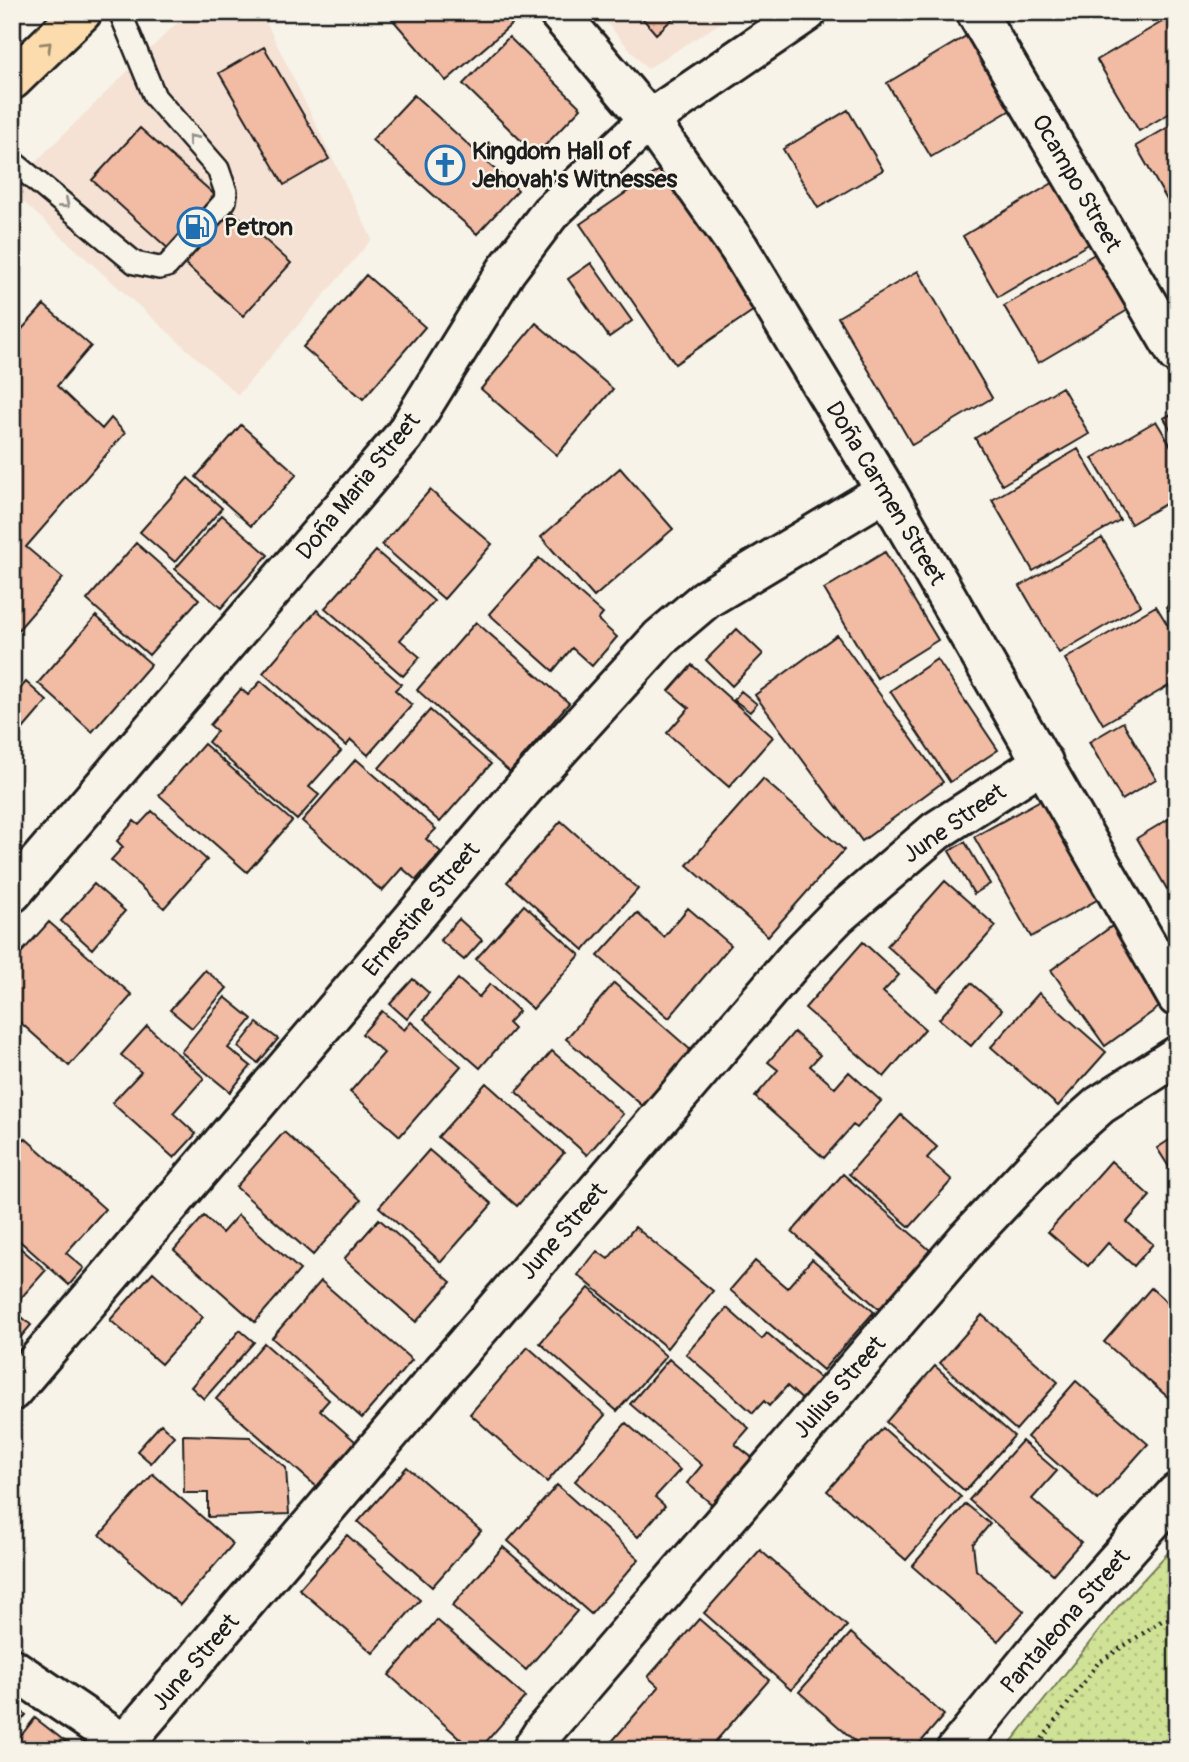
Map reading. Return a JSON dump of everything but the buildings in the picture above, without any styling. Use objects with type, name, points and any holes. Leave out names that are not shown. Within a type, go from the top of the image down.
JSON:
[{"type":"main road","points":[[12,80],[82,12]]},
{"type":"street","name":"Doña Carmen Street","points":[[558,12],[649,120],[739,248],[886,491],[1177,998]]},
{"type":"street","name":"Doña Maria Street","points":[[12,894],[404,436],[506,271],[550,213],[649,120],[807,12]]},
{"type":"street","name":"Ocampo Street","points":[[976,12],[1177,354]]},
{"type":"street","name":"Ernestine Street","points":[[12,1391],[530,781],[660,638],[706,599],[886,491]]},
{"type":"street","name":"June Street","points":[[129,1747],[797,957],[838,915],[936,831],[1043,762]]},
{"type":"street","name":"Julius Street","points":[[532,1750],[544,1731],[967,1239],[1055,1144],[1100,1105],[1177,1056]]},
{"type":"street","name":"Pantaleona Street","points":[[956,1750],[1038,1649],[1177,1493]]},
{"type":"street","points":[[12,1668],[129,1747]]},
{"type":"lane","points":[[12,161],[135,263],[152,267],[167,266],[225,201],[226,192],[218,169],[155,97],[120,12]]},
{"type":"path","points":[[1034,1750],[1098,1663],[1163,1619],[1177,1618]]},
{"type":"shaded area","name":"Petron","points":[[188,12],[257,12],[265,20],[372,239],[238,395],[12,192],[12,185]]},
{"type":"shaded area","points":[[597,12],[738,12],[647,69]]},
{"type":"green space","points":[[1177,1543],[1177,1750],[1005,1750],[1117,1608]]},
{"type":"place","name":"Kingdom Hall of Jehovah's Witnesses","points":[[445,165]]},
{"type":"place","name":"Petron","points":[[197,227]]}]
